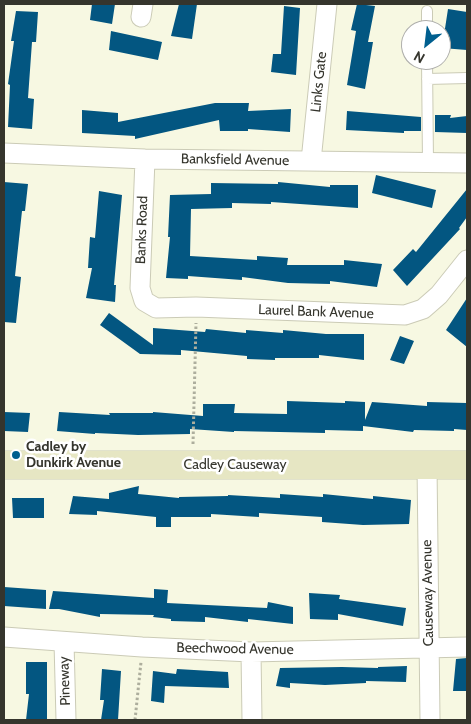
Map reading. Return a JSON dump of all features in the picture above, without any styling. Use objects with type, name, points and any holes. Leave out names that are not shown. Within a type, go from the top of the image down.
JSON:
[{"type":"street","name":"Links Gate","points":[[311,161],[327,4]]},
{"type":"street","name":"Banksfield Avenue","points":[[4,153],[145,159],[467,163]]},
{"type":"street","name":"Banks Road","points":[[144,301],[140,288],[145,159]]},
{"type":"street","name":"Laurel Bank Avenue","points":[[144,301],[156,308],[196,307],[405,315],[423,309],[439,295],[467,260]]},
{"type":"street","name":"Cadley Causeway","points":[[4,465],[467,465]]},
{"type":"street","name":"Causeway Avenue","points":[[427,465],[430,720]]},
{"type":"street","name":"Beechwood Avenue","points":[[4,638],[251,652],[467,647]]},
{"type":"street","name":"Pineway","points":[[64,642],[66,720]]},
{"type":"street","points":[[251,652],[252,720]]},
{"type":"lane","points":[[427,11],[427,20]]},
{"type":"lane","points":[[427,70],[428,162]]},
{"type":"lane","points":[[427,79],[467,78]]},
{"type":"path","points":[[192,465],[196,307]]},
{"type":"path","points":[[135,720],[142,647]]},
{"type":"building","points":[[92,4],[115,4],[112,24],[90,20]]},
{"type":"building","points":[[179,4],[197,4],[192,39],[171,36]]},
{"type":"building","points":[[357,4],[375,6],[368,42],[373,42],[365,89],[347,85],[356,31],[351,30]]},
{"type":"building","points":[[284,6],[300,8],[296,75],[271,72],[273,54],[281,54]]},
{"type":"building","points":[[448,9],[467,12],[467,50],[451,49],[451,20],[446,20]]},
{"type":"building","points":[[16,11],[38,12],[36,42],[32,42],[28,98],[34,99],[32,129],[8,127],[10,85],[8,84],[14,41],[11,41]]},
{"type":"building","points":[[111,31],[162,42],[158,60],[109,50]]},
{"type":"building","points":[[215,103],[249,103],[248,111],[291,109],[290,132],[248,129],[248,131],[220,131],[219,120],[135,139],[135,136],[82,133],[82,110],[118,113],[118,122]]},
{"type":"building","points":[[347,111],[421,117],[421,131],[404,131],[404,133],[346,130]]},
{"type":"building","points":[[435,115],[451,115],[450,118],[467,116],[467,133],[435,132]]},
{"type":"building","points":[[376,175],[436,190],[432,208],[372,193]]},
{"type":"building","points":[[4,182],[28,184],[25,211],[22,211],[15,276],[21,277],[16,323],[4,322]]},
{"type":"building","points":[[278,182],[330,187],[330,185],[358,185],[358,208],[271,202],[271,204],[232,203],[232,208],[191,209],[190,256],[257,260],[257,256],[288,258],[287,265],[344,265],[344,260],[382,264],[377,287],[330,281],[330,284],[288,283],[242,277],[242,280],[188,276],[188,279],[166,278],[170,237],[168,237],[170,195],[211,194],[211,183],[278,184]]},
{"type":"building","points":[[467,189],[467,217],[460,229],[407,286],[393,270],[413,249],[416,252]]},
{"type":"building","points":[[99,191],[122,195],[114,285],[116,285],[115,302],[86,298],[92,268],[88,268],[90,237],[95,238]]},
{"type":"building","points":[[467,298],[467,347],[446,330]]},
{"type":"building","points":[[109,313],[153,345],[153,328],[205,332],[206,329],[246,333],[246,330],[283,333],[283,330],[326,334],[364,334],[364,360],[319,355],[319,358],[247,359],[247,356],[181,350],[181,355],[140,354],[100,325]]},
{"type":"building","points":[[400,336],[414,341],[404,364],[390,360]]},
{"type":"building","points":[[287,401],[365,402],[365,420],[372,402],[427,406],[427,402],[467,403],[467,430],[414,430],[413,432],[363,426],[363,431],[325,430],[325,433],[234,432],[190,429],[190,434],[138,435],[57,431],[59,412],[110,415],[109,413],[153,412],[203,416],[203,404],[235,404],[234,413],[287,414]]},
{"type":"building","points":[[4,412],[30,413],[28,432],[4,431]]},
{"type":"building","points":[[139,486],[138,494],[179,498],[228,495],[280,498],[280,494],[323,497],[323,494],[373,499],[373,496],[411,500],[409,524],[363,525],[322,522],[322,517],[259,513],[259,517],[211,514],[211,517],[171,517],[171,527],[156,527],[156,517],[97,511],[97,515],[69,514],[73,496],[109,499],[109,493]]},
{"type":"building","points":[[12,498],[44,498],[44,518],[13,518]]},
{"type":"building","points":[[4,587],[46,590],[46,609],[4,606]]},
{"type":"building","points":[[154,589],[168,590],[167,603],[267,608],[268,602],[293,607],[293,624],[248,619],[248,622],[205,617],[205,622],[171,621],[171,619],[153,617],[154,615],[100,614],[100,617],[59,609],[49,609],[53,591],[154,598]]},
{"type":"building","points":[[309,593],[340,595],[339,599],[406,608],[403,626],[338,614],[338,620],[310,619]]},
{"type":"building","points":[[467,658],[467,691],[453,691],[456,659]]},
{"type":"building","points":[[26,662],[47,662],[47,720],[26,720],[29,694],[26,694]]},
{"type":"building","points":[[407,666],[406,682],[366,681],[366,683],[325,685],[290,683],[290,688],[276,686],[280,668],[378,668]]},
{"type":"building","points":[[102,669],[121,671],[118,720],[101,720],[104,700],[100,700]]},
{"type":"building","points":[[177,669],[228,672],[229,688],[165,686],[164,703],[151,701],[153,671],[176,674]]},
{"type":"place","name":"Cadley by Dunkirk Avenue","points":[[16,455]]}]
